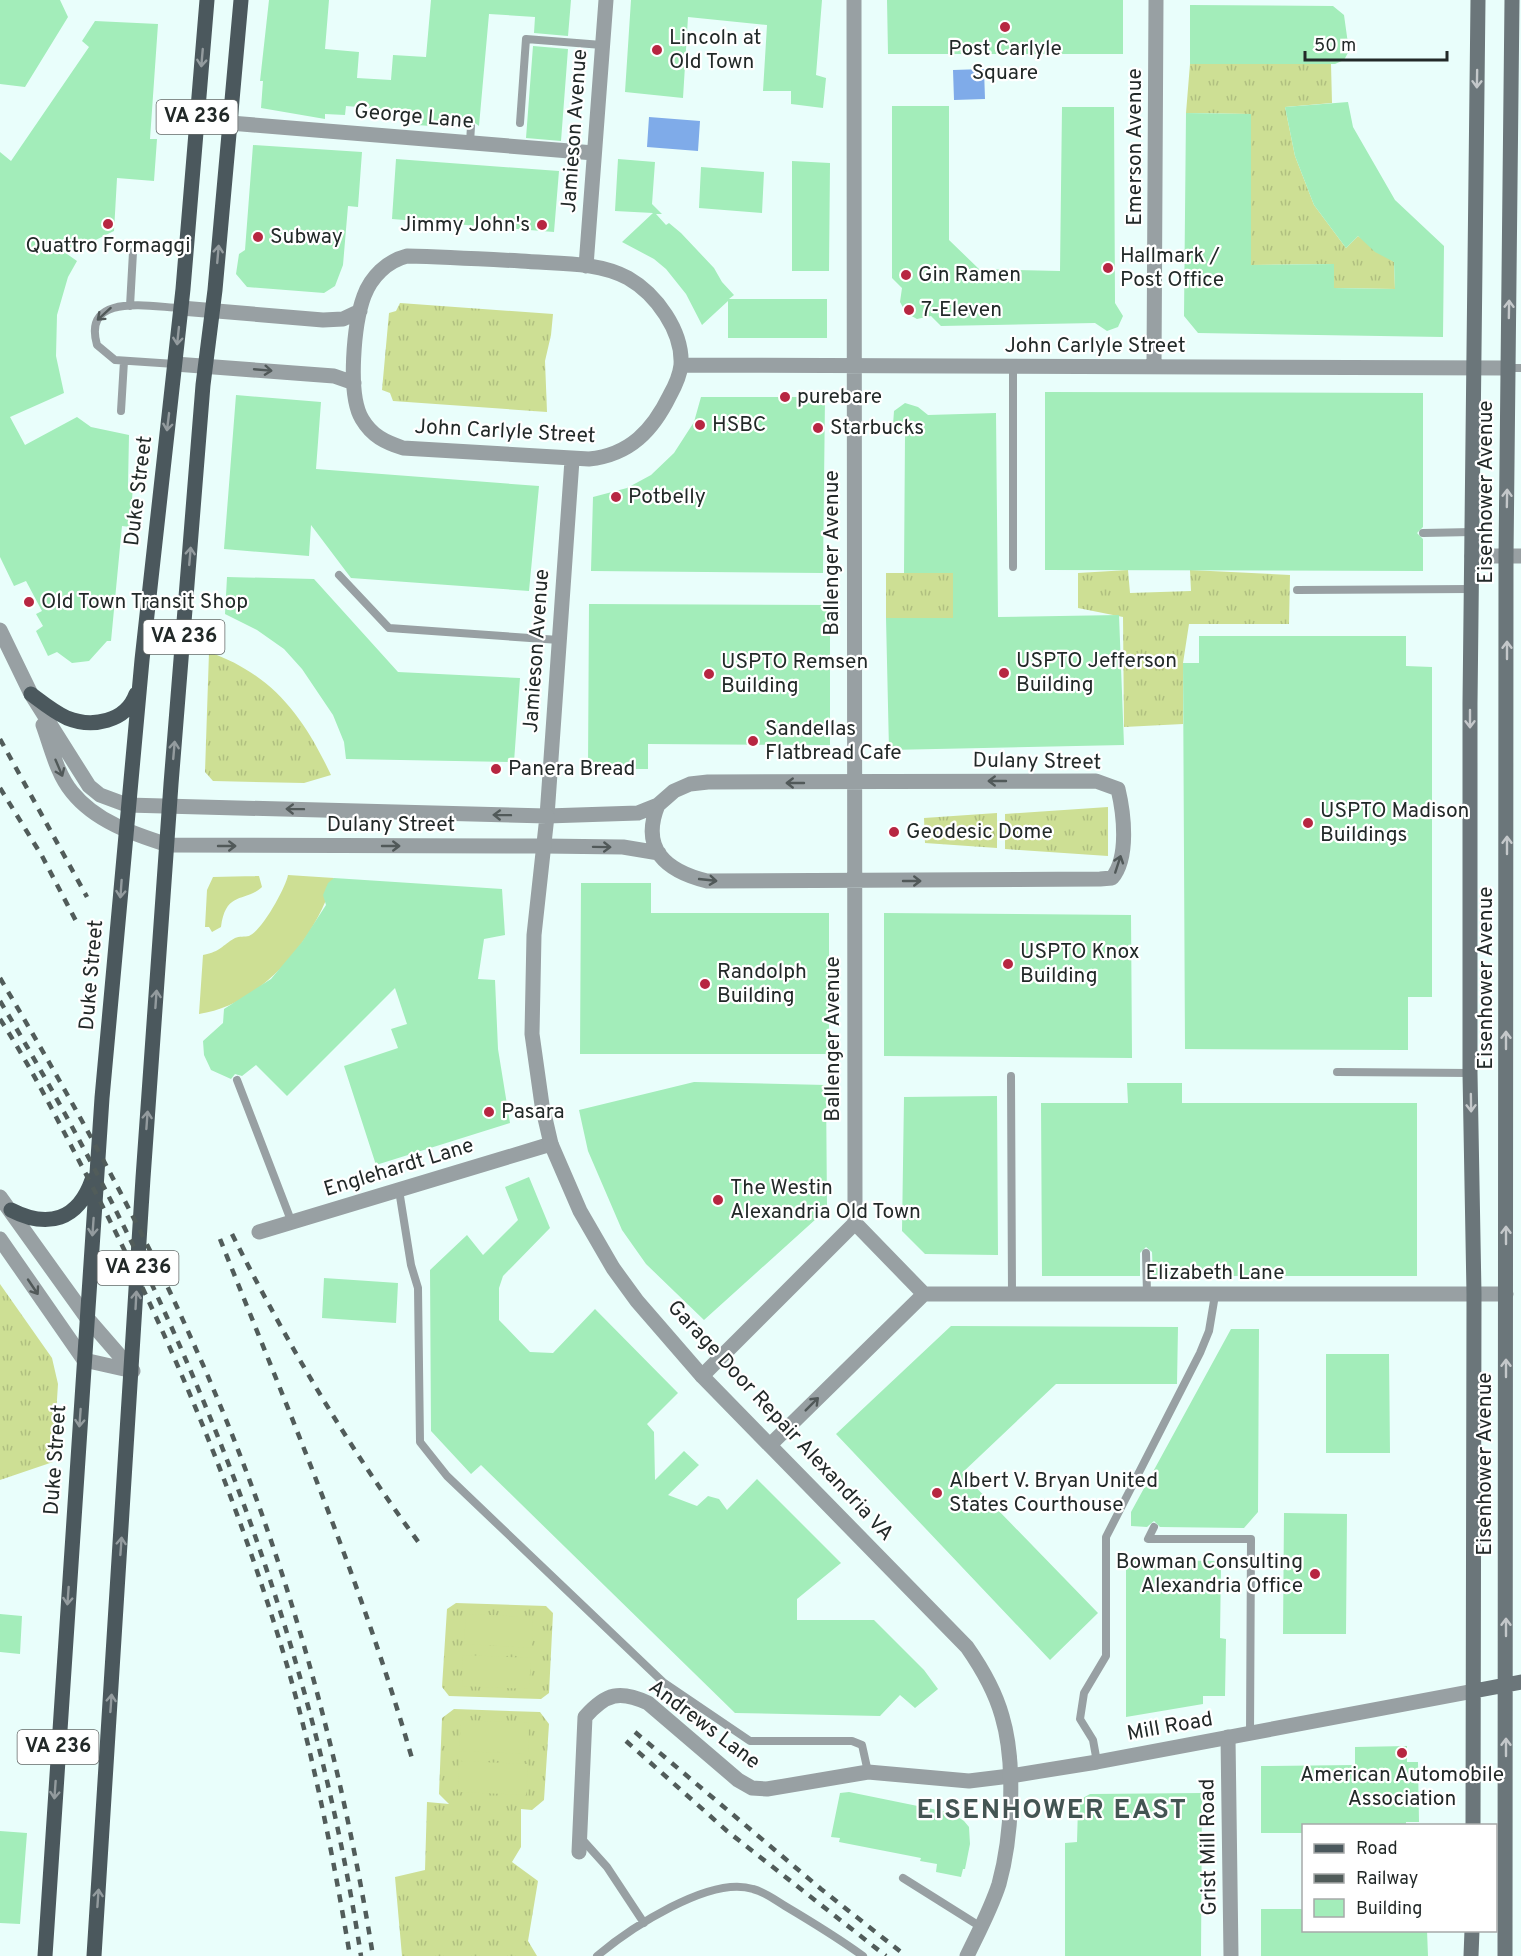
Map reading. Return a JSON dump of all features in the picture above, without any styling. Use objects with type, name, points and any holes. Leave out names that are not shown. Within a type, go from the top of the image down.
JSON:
[{"type":"main road","name":"Duke Street","points":[[45,1956],[102,1098],[127,805],[181,308],[207,0]]},
{"type":"main road","name":"VA 236","points":[[94,1956],[143,1178],[170,808],[205,366],[212,312],[240,0]]},
{"type":"main road","name":"Eisenhower Avenue","points":[[1473,1824],[1474,1294],[1470,1073],[1471,589],[1478,0]]},
{"type":"main road","name":"Eisenhower Avenue","points":[[1504,1956],[1513,1684],[1506,1294],[1515,368],[1512,0]]},
{"type":"main road","points":[[31,694],[69,719],[94,722],[114,719],[125,712],[134,701],[139,686]]},
{"type":"main road","points":[[11,1210],[35,1219],[62,1217],[75,1211],[86,1197],[94,1174],[99,1148]]},
{"type":"main road","name":"Mill Road","points":[[1474,1691],[1513,1684]]},
{"type":"main road","points":[[1471,1956],[1472,1932]]},
{"type":"street","name":"Jamieson Avenue","points":[[586,266],[606,0]]},
{"type":"street","name":"Ballenger Avenue","points":[[854,0],[855,1223]]},
{"type":"street","name":"Emerson Avenue","points":[[1154,367],[1156,0]]},
{"type":"street","name":"George Lane","points":[[230,123],[594,153]]},
{"type":"street","name":"John Carlyle Street","points":[[406,256],[586,266],[628,278],[650,294],[673,331],[681,365],[664,407],[639,440],[612,456],[572,460],[403,448],[384,442],[362,420],[354,400],[360,311],[364,295],[383,268],[406,256]]},
{"type":"street","points":[[181,308],[323,320],[343,319],[360,311]]},
{"type":"street","points":[[175,364],[334,376],[354,383]]},
{"type":"street","name":"John Carlyle Street","points":[[681,365],[1515,368]]},
{"type":"street","name":"Jamieson Avenue","points":[[543,846],[572,460]]},
{"type":"street","points":[[1472,556],[1514,556]]},
{"type":"street","points":[[0,630],[31,694]]},
{"type":"street","name":"Dulany Street","points":[[31,694],[89,786],[100,795],[127,805],[170,808],[350,810],[546,816],[616,815],[638,813],[658,805],[674,791],[690,784],[708,782],[1096,781],[1118,789],[1121,803],[1122,857],[1119,869],[1112,878],[1100,879],[707,880],[682,875],[665,863],[659,853],[623,847],[168,844],[125,830],[106,820],[73,793],[61,774],[31,694]]},
{"type":"street","points":[[658,805],[652,820],[651,832],[659,853]]},
{"type":"street","name":"Garage Door Repair Alexandria VA","points":[[543,846],[536,906],[530,1005],[535,1060],[551,1144],[580,1211],[613,1268],[637,1300],[702,1376],[955,1633],[975,1658],[992,1690],[1002,1716],[1010,1776]]},
{"type":"street","name":"Englehardt Lane","points":[[259,1232],[551,1144]]},
{"type":"street","points":[[0,1197],[87,1318],[133,1365]]},
{"type":"street","points":[[702,1376],[855,1223],[924,1294],[770,1445]]},
{"type":"street","points":[[0,1239],[84,1360],[133,1365]]},
{"type":"street","name":"Elizabeth Lane","points":[[924,1294],[1506,1294]]},
{"type":"street","name":"Mill Road","points":[[1010,1776],[1250,1734],[1474,1691]]},
{"type":"street","name":"Andrews Lane","points":[[579,1852],[585,1717],[596,1705],[612,1695],[631,1695],[648,1703],[738,1780],[752,1788],[767,1789],[868,1772],[969,1781],[1010,1776]]},
{"type":"street","name":"Grist Mill Road","points":[[1228,1737],[1231,1956]]},
{"type":"street","points":[[967,1956],[999,1884],[1004,1856],[1010,1776]]},
{"type":"lane","points":[[520,123],[526,39],[602,45]]},
{"type":"lane","points":[[470,143],[471,126]]},
{"type":"lane","points":[[130,306],[134,252]]},
{"type":"lane","points":[[175,364],[124,361],[107,355],[97,345],[95,325],[98,317],[111,308],[130,306],[181,308]]},
{"type":"lane","points":[[121,411],[124,361]]},
{"type":"lane","points":[[1013,366],[1013,567]]},
{"type":"lane","points":[[1423,533],[1472,532]]},
{"type":"lane","points":[[339,575],[389,628],[559,640]]},
{"type":"lane","points":[[1297,590],[1471,589]]},
{"type":"lane","points":[[1337,1072],[1470,1073]]},
{"type":"lane","points":[[1011,1076],[1012,1295]]},
{"type":"lane","points":[[237,1080],[291,1222]]},
{"type":"lane","points":[[399,1190],[411,1265],[418,1288],[420,1442],[447,1476],[663,1682],[736,1734],[750,1741],[852,1741],[862,1746],[868,1772]]},
{"type":"lane","points":[[1146,1253],[1147,1294]]},
{"type":"lane","points":[[1097,1762],[1093,1740],[1080,1719],[1083,1693],[1106,1656],[1106,1537],[1200,1353],[1209,1331],[1215,1295]]},
{"type":"lane","points":[[1154,1527],[1148,1539],[1251,1539],[1250,1734]]},
{"type":"lane","points":[[580,1836],[607,1867],[644,1923]]},
{"type":"lane","points":[[903,1878],[981,1927]]},
{"type":"lane","points":[[597,1956],[644,1923],[693,1897],[730,1888],[752,1888],[816,1924],[862,1956]]},
{"type":"green space","points":[[1190,64],[1331,64],[1332,103],[1285,107],[1295,156],[1314,205],[1346,248],[1358,236],[1394,262],[1395,289],[1334,288],[1334,264],[1251,265],[1251,114],[1186,113]]},
{"type":"green space","points":[[400,303],[553,314],[545,361],[547,412],[393,401],[390,393],[382,390],[389,313],[396,311]]},
{"type":"green space","points":[[1128,570],[1130,593],[1191,591],[1190,570],[1290,575],[1289,624],[1189,624],[1183,663],[1183,724],[1124,727],[1123,617],[1078,608],[1078,573]]},
{"type":"green space","points":[[886,573],[953,573],[953,618],[886,618]]},
{"type":"green space","points":[[209,652],[251,673],[284,700],[309,734],[331,775],[304,783],[213,781],[205,772]]},
{"type":"green space","points":[[1108,807],[1108,856],[1005,849],[1005,814]]},
{"type":"green space","points":[[997,813],[997,848],[925,843],[924,818]]},
{"type":"green space","points":[[288,875],[334,878],[315,923],[301,945],[265,983],[245,997],[222,1008],[199,1014],[203,955],[218,950],[235,938],[249,936],[254,932],[273,908]]},
{"type":"green space","points":[[259,876],[262,887],[232,902],[227,907],[221,927],[212,932],[209,927],[205,927],[207,890],[213,877]]},
{"type":"green space","points":[[0,1284],[52,1358],[58,1384],[53,1462],[0,1480]]},
{"type":"green space","points":[[456,1603],[546,1606],[553,1613],[549,1693],[541,1699],[449,1696],[442,1687],[447,1609]]},
{"type":"green space","points":[[466,1614],[533,1617],[532,1648],[464,1644]]},
{"type":"green space","points":[[463,1655],[531,1658],[529,1689],[462,1686]]},
{"type":"green space","points":[[454,1709],[540,1712],[549,1724],[544,1800],[532,1810],[521,1809],[521,1847],[512,1862],[538,1881],[528,1941],[537,1956],[402,1956],[395,1877],[425,1870],[427,1802],[449,1804],[439,1794],[442,1718]]},
{"type":"green space","points":[[461,1720],[529,1723],[528,1754],[459,1751]]},
{"type":"green space","points":[[459,1761],[528,1764],[526,1795],[458,1792]]},
{"type":"water","points":[[984,69],[985,99],[954,100],[953,70]]},
{"type":"water","points":[[649,117],[700,121],[698,151],[647,147]]},
{"type":"building","points":[[0,0],[60,0],[68,17],[25,87],[0,84]]},
{"type":"building","points":[[269,0],[329,0],[325,49],[359,52],[357,78],[391,80],[393,55],[426,57],[431,0],[571,0],[568,36],[534,33],[535,17],[489,14],[479,126],[471,120],[465,125],[443,123],[443,127],[417,125],[417,121],[407,120],[408,111],[346,106],[345,115],[325,114],[325,119],[261,108],[263,81],[260,81]]},
{"type":"building","name":"Lincoln at Old Town","points":[[631,0],[822,0],[816,75],[826,78],[823,108],[791,104],[791,91],[763,91],[767,25],[688,17],[683,98],[625,92]]},
{"type":"building","name":"Post Carlyle Square","points":[[887,0],[1123,0],[1123,54],[888,54]]},
{"type":"building","points":[[1190,5],[1333,6],[1344,15],[1349,51],[1344,60],[1335,64],[1190,64]]},
{"type":"building","points":[[95,21],[158,24],[150,139],[157,139],[154,181],[117,178],[114,231],[67,254],[77,261],[68,277],[57,315],[56,356],[64,393],[10,417],[25,445],[77,417],[91,427],[129,435],[128,485],[133,486],[130,527],[122,526],[111,641],[107,641],[89,661],[72,663],[57,652],[48,656],[36,631],[43,626],[36,614],[42,611],[26,581],[14,586],[0,557],[0,152],[11,161],[89,47],[82,41]]},
{"type":"building","points":[[533,46],[568,49],[561,141],[526,138]]},
{"type":"building","points":[[1348,102],[1353,127],[1395,200],[1444,246],[1443,337],[1198,333],[1184,316],[1186,113],[1251,114],[1251,265],[1334,264],[1334,288],[1395,289],[1394,262],[1375,252],[1358,236],[1346,248],[1314,205],[1295,156],[1285,107]]},
{"type":"building","points":[[892,106],[949,106],[949,240],[979,269],[1060,271],[1062,107],[1114,107],[1115,303],[1123,316],[1118,327],[1107,331],[1095,323],[941,326],[931,316],[917,319],[906,313],[900,302],[902,288],[892,278]]},
{"type":"building","points":[[253,145],[362,152],[358,207],[348,206],[343,265],[335,286],[324,293],[247,287],[236,274],[239,254],[245,250]]},
{"type":"building","points":[[396,159],[559,171],[554,232],[392,219]]},
{"type":"building","points":[[618,159],[655,162],[652,204],[662,214],[656,214],[666,225],[669,223],[681,233],[714,268],[722,282],[734,295],[729,299],[827,299],[827,338],[728,338],[728,301],[702,325],[686,294],[666,269],[654,259],[622,242],[653,213],[615,211]]},
{"type":"building","points":[[792,161],[830,163],[829,271],[792,271]]},
{"type":"building","points":[[701,167],[764,172],[762,213],[699,208]]},
{"type":"building","points":[[1045,392],[1423,393],[1423,527],[1417,533],[1423,539],[1423,571],[1045,570]]},
{"type":"building","points":[[236,395],[321,402],[316,469],[539,486],[529,591],[351,578],[311,525],[309,556],[224,549]]},
{"type":"building","points":[[701,397],[825,397],[823,573],[591,571],[593,497],[627,488],[651,475],[674,453],[694,422]]},
{"type":"building","name":"USPTO Jefferson Building","points":[[905,403],[918,407],[928,415],[996,413],[998,617],[1119,615],[1124,745],[889,750],[886,618],[953,618],[953,573],[904,573],[905,436],[899,433],[893,425],[894,411]]},
{"type":"building","points":[[227,577],[314,579],[398,672],[520,678],[514,762],[346,759],[344,742],[333,715],[302,669],[284,649],[257,630],[225,614]]},
{"type":"building","name":"USPTO Remsen Building","points":[[589,604],[830,605],[830,745],[648,744],[648,769],[588,769]]},
{"type":"building","name":"USPTO Madison Buildings","points":[[1199,636],[1406,636],[1406,666],[1432,667],[1432,997],[1408,997],[1408,1050],[1185,1049],[1183,663],[1199,663]]},
{"type":"building","points":[[334,878],[502,889],[505,935],[484,939],[478,979],[495,980],[498,1049],[510,1123],[376,1165],[344,1066],[398,1048],[391,1029],[407,1024],[395,988],[287,1096],[256,1065],[242,1076],[235,1074],[231,1079],[211,1070],[204,1055],[203,1041],[223,1023],[224,1009],[271,979],[302,942],[326,905],[323,895],[328,883]]},
{"type":"building","name":"Randolph Building","points":[[581,883],[651,883],[651,913],[829,913],[829,1054],[580,1054]]},
{"type":"building","name":"USPTO Knox Building","points":[[884,913],[1131,915],[1132,1058],[884,1056]]},
{"type":"building","name":"The Westin Alexandria Old Town","points":[[694,1082],[826,1085],[827,1209],[704,1320],[646,1264],[622,1230],[588,1151],[579,1110]]},
{"type":"building","points":[[1127,1083],[1182,1083],[1182,1103],[1417,1103],[1417,1276],[1153,1276],[1152,1252],[1146,1247],[1140,1253],[1140,1276],[1042,1276],[1041,1103],[1128,1103]]},
{"type":"building","points":[[997,1096],[998,1255],[925,1254],[902,1231],[904,1097]]},
{"type":"building","points":[[529,1177],[550,1228],[503,1276],[499,1288],[499,1320],[530,1352],[553,1353],[595,1309],[678,1393],[647,1424],[654,1432],[655,1480],[684,1451],[699,1465],[668,1495],[697,1506],[708,1496],[719,1499],[727,1510],[757,1479],[841,1563],[797,1599],[797,1620],[874,1620],[924,1670],[938,1689],[915,1708],[900,1695],[880,1716],[735,1713],[481,1465],[471,1474],[431,1431],[430,1270],[467,1235],[483,1255],[518,1220],[505,1187]]},
{"type":"building","points":[[324,1278],[398,1283],[396,1323],[322,1318]]},
{"type":"building","name":"Albert V. Bryan United States Courthouse","points":[[951,1326],[1178,1327],[1177,1384],[1056,1384],[962,1473],[1098,1613],[1050,1660],[836,1434]]},
{"type":"building","points":[[1231,1329],[1259,1329],[1258,1512],[1244,1528],[1160,1527],[1154,1521],[1147,1527],[1131,1526],[1131,1512]]},
{"type":"building","points":[[1326,1354],[1389,1354],[1390,1453],[1326,1453]]},
{"type":"building","name":"Bowman Consulting Alexandria Office","points":[[1284,1513],[1347,1514],[1346,1634],[1283,1634]]},
{"type":"building","points":[[1126,1560],[1221,1561],[1220,1638],[1226,1639],[1225,1696],[1203,1696],[1203,1704],[1126,1717]]},
{"type":"building","points":[[0,1614],[22,1616],[20,1654],[0,1652]]},
{"type":"building","points":[[1407,1746],[1407,1762],[1418,1762],[1419,1822],[1302,1824],[1302,1833],[1261,1833],[1261,1766],[1355,1765],[1355,1747]]},
{"type":"building","points":[[849,1792],[952,1813],[964,1821],[969,1827],[970,1844],[961,1877],[936,1872],[937,1864],[920,1861],[921,1858],[839,1842],[840,1838],[831,1837],[840,1793]]},
{"type":"building","points":[[1202,1793],[1201,1956],[1065,1956],[1065,1843],[1077,1842],[1078,1807],[1083,1798],[1090,1794]]},
{"type":"building","points":[[0,1831],[27,1833],[20,1924],[0,1923]]},
{"type":"building","points":[[1261,1909],[1302,1909],[1302,1932],[1427,1932],[1428,1956],[1261,1956]]},
{"type":"railway","points":[[0,739],[87,897]]},
{"type":"railway","points":[[0,788],[42,856],[76,921]]},
{"type":"railway","points":[[0,978],[76,1111],[148,1246],[223,1412],[252,1487],[303,1641],[324,1719],[343,1798],[373,1956]]},
{"type":"railway","points":[[0,1001],[64,1112],[124,1226],[178,1342],[227,1461],[271,1581],[308,1704],[338,1829],[361,1956]]},
{"type":"railway","points":[[0,1019],[46,1098],[145,1294],[197,1412],[244,1532],[284,1655],[304,1729],[322,1804],[350,1956]]},
{"type":"railway","points":[[232,1234],[320,1395],[369,1472],[422,1547]]},
{"type":"railway","points":[[220,1239],[348,1563],[413,1762]]},
{"type":"railway","points":[[635,1732],[821,1889],[906,1956]]},
{"type":"railway","points":[[626,1741],[727,1831],[886,1956]]},
{"type":"place","name":"Post Carlyle Square","points":[[1005,27]]},
{"type":"place","name":"Lincoln at Old Town","points":[[657,50]]},
{"type":"place","name":"Quattro Formaggi","points":[[108,224]]},
{"type":"place","name":"Jimmy John's","points":[[542,225]]},
{"type":"place","name":"Subway","points":[[258,237]]},
{"type":"place","name":"Hallmark / Post Office","points":[[1108,268]]},
{"type":"place","name":"Gin Ramen","points":[[906,275]]},
{"type":"place","name":"7-Eleven","points":[[909,310]]},
{"type":"place","name":"purebare","points":[[785,397]]},
{"type":"place","name":"HSBC","points":[[700,425]]},
{"type":"place","name":"Starbucks","points":[[818,428]]},
{"type":"place","name":"Potbelly","points":[[616,497]]},
{"type":"place","name":"Old Town Transit Shop","points":[[29,602]]},
{"type":"place","name":"USPTO Jefferson Building","points":[[1004,673]]},
{"type":"place","name":"USPTO Remsen Building","points":[[709,674]]},
{"type":"place","name":"Sandellas Flatbread Cafe","points":[[753,741]]},
{"type":"place","name":"Panera Bread","points":[[496,769]]},
{"type":"place","name":"USPTO Madison Buildings","points":[[1308,823]]},
{"type":"place","name":"Geodesic Dome","points":[[894,832]]},
{"type":"place","name":"USPTO Knox Building","points":[[1008,964]]},
{"type":"place","name":"Randolph Building","points":[[705,984]]},
{"type":"place","name":"Pasara","points":[[489,1112]]},
{"type":"place","name":"The Westin Alexandria Old Town","points":[[718,1200]]},
{"type":"place","name":"Albert V. Bryan United States Courthouse","points":[[937,1493]]},
{"type":"place","name":"Bowman Consulting Alexandria Office","points":[[1315,1574]]},
{"type":"place","name":"American Automobile Association","points":[[1402,1753]]},
{"type":"district","name":"EISENHOWER EAST","points":[[1052,1811]]}]
